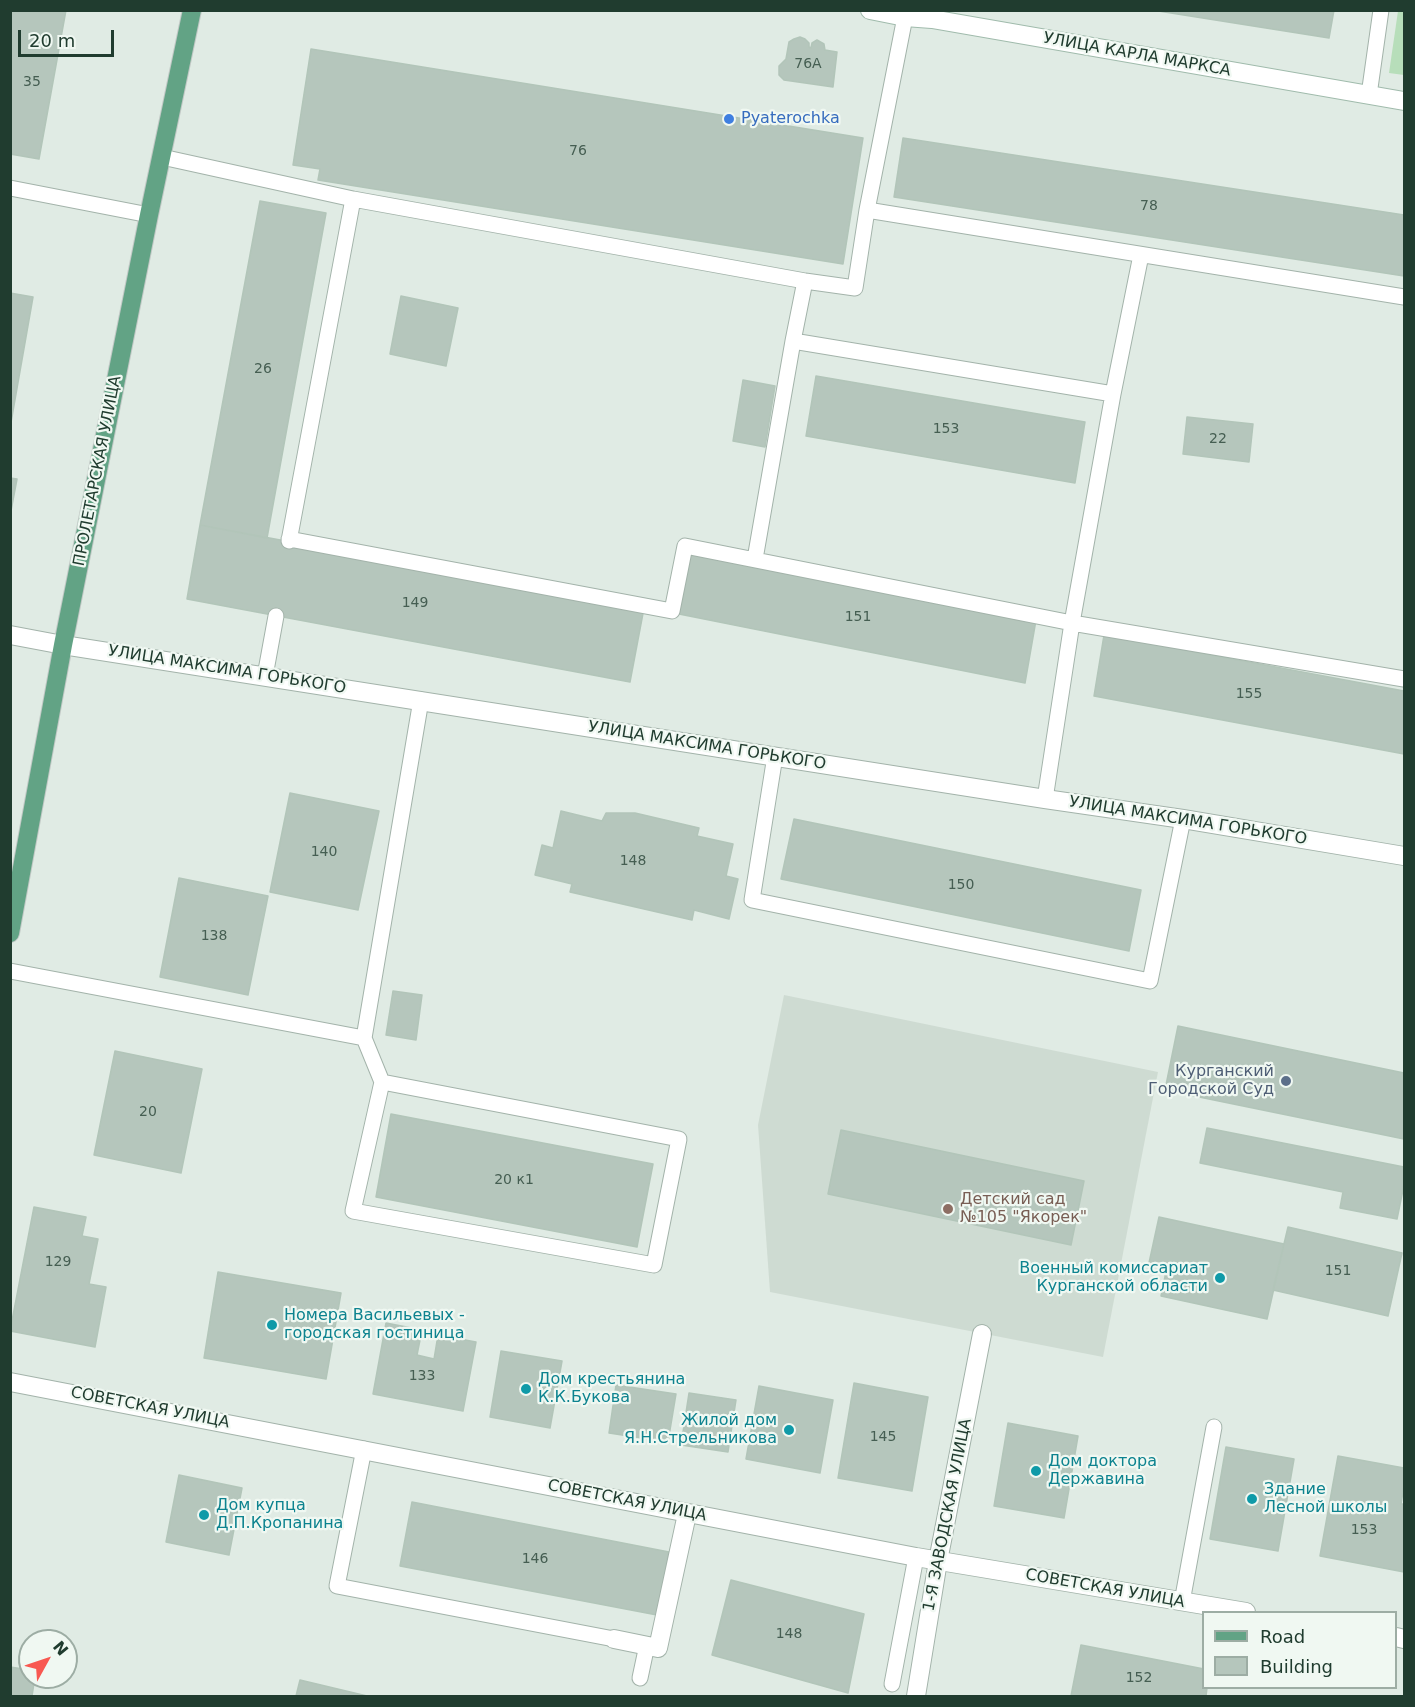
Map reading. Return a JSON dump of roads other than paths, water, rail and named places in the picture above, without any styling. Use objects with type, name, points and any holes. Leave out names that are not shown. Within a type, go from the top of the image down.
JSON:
[{"type":"main road","name":"ПРОЛЕТАРСКАЯ УЛИЦА","points":[[10,933],[63,645],[192,10]]},
{"type":"street","name":"УЛИЦА КАРЛА МАРКСА","points":[[870,10],[905,17],[933,15],[1404,101]]},
{"type":"street","name":"УЛИЦА МАКСИМА ГОРЬКОГО","points":[[10,635],[1183,819],[1404,856]]},
{"type":"street","name":"1-Я ЗАВОДСКАЯ УЛИЦА","points":[[916,1696],[938,1560],[982,1334]]},
{"type":"street","name":"СОВЕТСКАЯ УЛИЦА","points":[[10,1382],[916,1557],[1240,1611]]},
{"type":"street","points":[[614,1639],[658,1648],[687,1514]]},
{"type":"lane","points":[[1369,94],[1381,10]]},
{"type":"lane","points":[[162,157],[353,199],[855,288],[867,210],[905,17]]},
{"type":"lane","points":[[10,188],[149,215]]},
{"type":"lane","points":[[353,199],[289,540],[672,612],[685,546],[1072,623],[1404,679]]},
{"type":"lane","points":[[867,210],[1404,297]]},
{"type":"lane","points":[[1045,799],[1072,623],[1113,394],[1141,255]]},
{"type":"lane","points":[[755,559],[793,340],[806,281]]},
{"type":"lane","points":[[793,340],[1113,394]]},
{"type":"lane","points":[[265,676],[276,616]]},
{"type":"lane","points":[[382,1082],[679,1139],[654,1265],[353,1211],[382,1082],[364,1038],[421,700]]},
{"type":"lane","points":[[775,756],[752,900],[1150,981],[1183,819]]},
{"type":"lane","points":[[10,971],[364,1038]]},
{"type":"lane","points":[[1182,1602],[1214,1427]]},
{"type":"lane","points":[[364,1449],[336,1586],[614,1639]]},
{"type":"lane","points":[[892,1684],[916,1557]]},
{"type":"lane","points":[[640,1678],[646,1646]]},
{"type":"place","name":"Pyaterochka","points":[[729,119]]},
{"type":"place","name":"Курганский Городской Суд","points":[[1286,1081]]},
{"type":"place","name":"Детский сад №105 \"Якорек\"","points":[[948,1209]]},
{"type":"place","name":"Военный комиссариат Курганской области","points":[[1220,1278]]},
{"type":"place","name":"Номера Васильевых - городская гостиница","points":[[272,1325]]},
{"type":"place","name":"Дом крестьянина К.К.Букова","points":[[526,1389]]},
{"type":"place","name":"Жилой дом Я.Н.Стрельникова","points":[[789,1430]]},
{"type":"place","name":"Дом доктора Державина","points":[[1036,1471]]},
{"type":"place","name":"Здание Лесной школы","points":[[1252,1499]]},
{"type":"place","name":"Дом купца Д.П.Кропанина","points":[[204,1515]]}]
